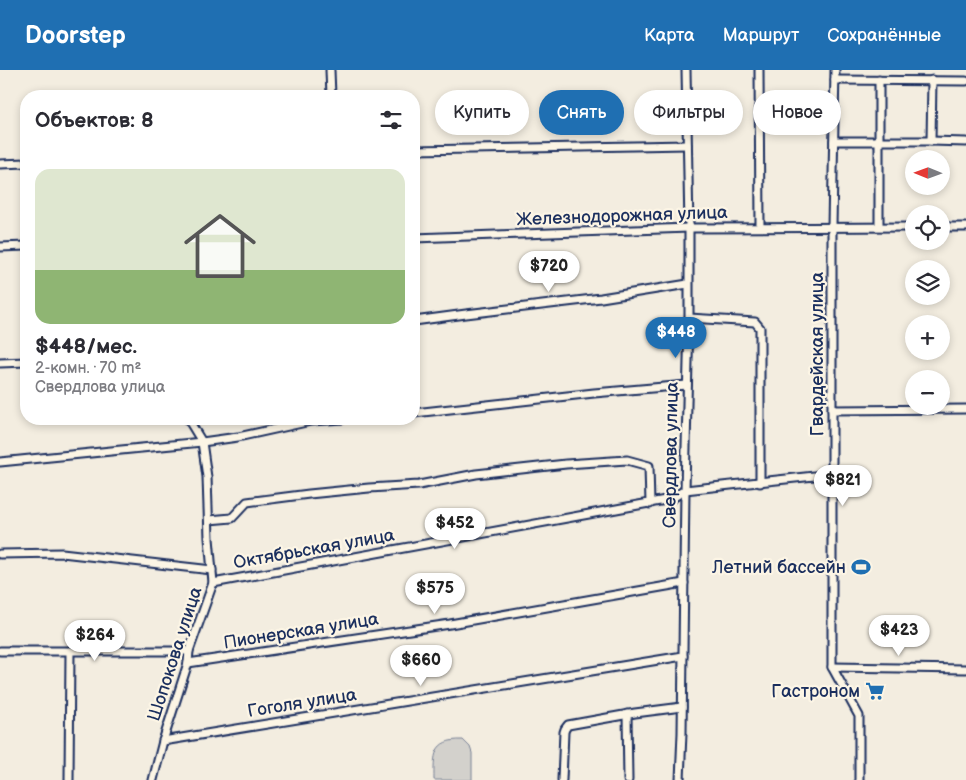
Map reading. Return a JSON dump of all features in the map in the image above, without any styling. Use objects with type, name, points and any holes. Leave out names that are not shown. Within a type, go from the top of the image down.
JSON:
[{"type":"street","points":[[330,70],[331,90]]},
{"type":"street","name":"Свердлова улица","points":[[680,780],[689,228],[686,70]]},
{"type":"street","points":[[759,70],[760,227]]},
{"type":"street","name":"Гвардейская улица","points":[[834,70],[832,667],[859,716],[859,780]]},
{"type":"street","points":[[835,80],[966,81]]},
{"type":"street","points":[[878,226],[879,80]]},
{"type":"street","points":[[932,80],[932,141]]},
{"type":"street","points":[[834,141],[966,142]]},
{"type":"street","points":[[420,150],[687,145]]},
{"type":"street","points":[[0,164],[20,163]]},
{"type":"street","name":"Железнодорожная улица","points":[[420,238],[689,228],[905,226]]},
{"type":"street","points":[[950,226],[966,226]]},
{"type":"street","points":[[0,246],[20,246]]},
{"type":"street","points":[[420,320],[601,298],[688,284]]},
{"type":"street","points":[[688,318],[755,322],[760,328],[760,482]]},
{"type":"street","points":[[0,363],[20,362]]},
{"type":"street","points":[[420,412],[686,385]]},
{"type":"street","points":[[832,410],[966,410]]},
{"type":"street","name":"Шопокова улица","points":[[152,780],[188,663],[189,650],[213,583],[207,477],[202,442],[192,425]]},
{"type":"street","points":[[0,462],[202,442],[238,437],[293,425]]},
{"type":"street","points":[[209,520],[232,518],[247,502],[369,488],[419,485],[476,474],[566,464],[627,460],[650,466],[650,504]]},
{"type":"street","name":"Октябрьская улица","points":[[213,583],[672,500],[685,490],[833,474]]},
{"type":"street","name":"Октябрьская улица","points":[[0,554],[62,553],[212,570]]},
{"type":"street","name":"Пионерская улица","points":[[188,663],[450,624],[684,583]]},
{"type":"street","points":[[0,651],[189,650]]},
{"type":"street","points":[[70,651],[70,780]]},
{"type":"street","name":"Гоголя улица","points":[[163,741],[683,656]]},
{"type":"street","points":[[832,667],[966,669]]},
{"type":"street","points":[[562,780],[564,732],[566,727],[571,724],[627,714],[682,707]]},
{"type":"street","points":[[627,714],[628,780]]},
{"type":"shaded area","points":[[463,740],[470,747],[472,753],[472,780],[434,780],[435,757],[440,746],[445,742]]},
{"type":"place","name":"Летний бассейн","points":[[861,567]]},
{"type":"place","name":"Гастроном","points":[[875,691]]}]
